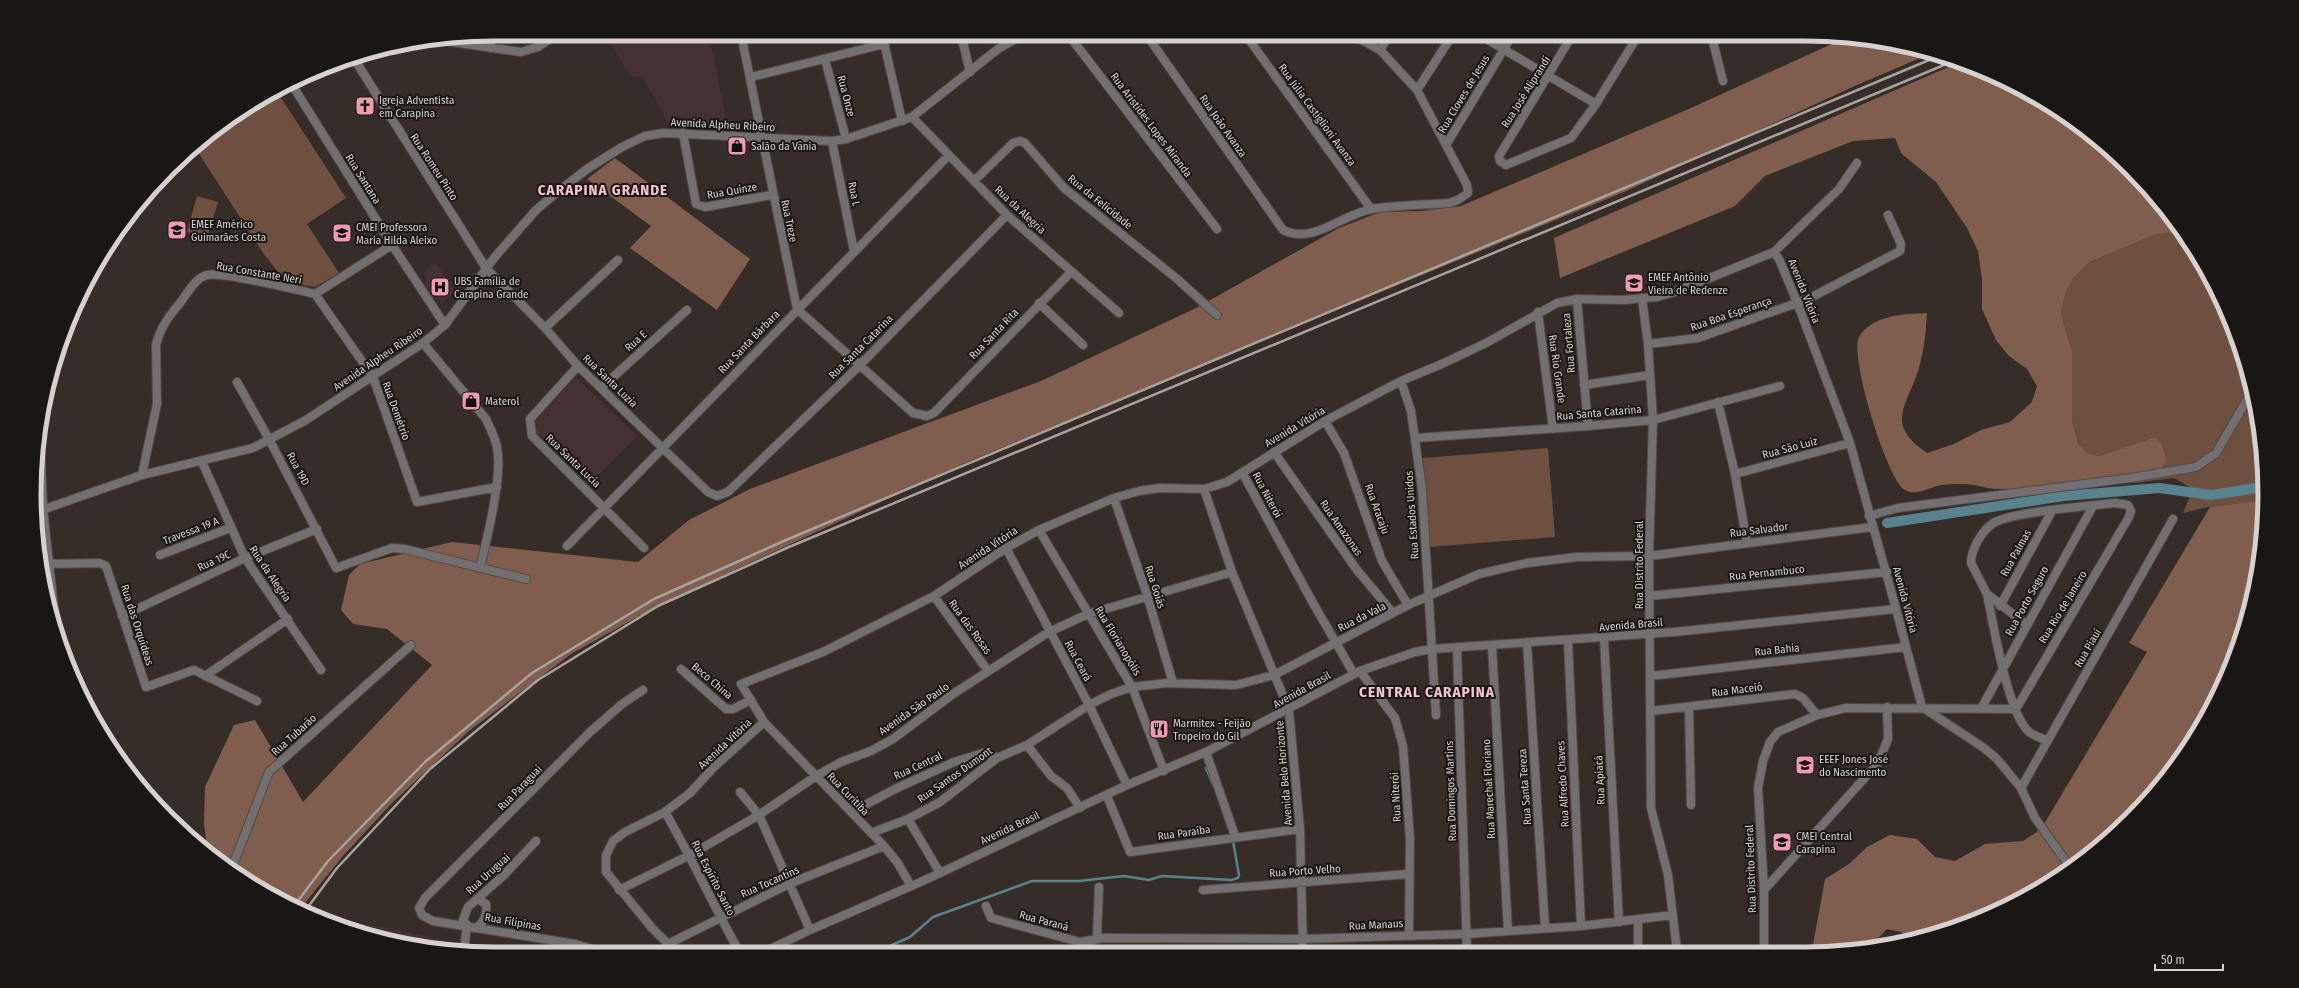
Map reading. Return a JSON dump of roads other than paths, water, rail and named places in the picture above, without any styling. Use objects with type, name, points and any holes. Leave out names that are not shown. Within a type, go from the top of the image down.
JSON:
[{"type":"street","points":[[491,41],[491,48]]},
{"type":"street","points":[[456,43],[521,52],[538,47],[547,41]]},
{"type":"street","name":"Rua Treze","points":[[743,41],[772,195],[797,309]]},
{"type":"street","points":[[883,41],[902,121]]},
{"type":"street","points":[[963,41],[970,72]]},
{"type":"street","name":"Avenida Alpheu Ribeiro","points":[[42,509],[142,475],[202,462],[253,448],[270,441],[373,377],[423,343],[445,325],[486,268],[536,210],[587,169],[622,147],[645,136],[664,133],[832,141],[846,139],[912,117],[998,49],[1012,41]]},
{"type":"street","name":"Rua Aristides Lopes Miranda","points":[[1073,41],[1217,229]]},
{"type":"street","name":"Rua João Avanza","points":[[1151,41],[1283,230],[1293,235],[1306,235],[1371,209]]},
{"type":"street","name":"Rua Júlia Castiglioni Avanza","points":[[1250,41],[1371,209]]},
{"type":"street","points":[[1364,41],[1380,50],[1418,90],[1467,185],[1468,193],[1458,200],[1371,209]]},
{"type":"street","points":[[1380,50],[1386,41]]},
{"type":"street","points":[[1418,90],[1449,41]]},
{"type":"street","points":[[1490,41],[1596,104],[1635,41]]},
{"type":"street","name":"Rua Cloves de Jesus","points":[[1446,146],[1509,41]]},
{"type":"street","name":"Rua José Aliprandi","points":[[1569,41],[1499,156],[1500,161],[1506,165],[1571,138],[1596,104]]},
{"type":"street","points":[[1713,41],[1723,81]]},
{"type":"street","points":[[751,77],[884,44]]},
{"type":"street","name":"Rua Onze","points":[[825,59],[846,139]]},
{"type":"street","name":"Rua Romeu Pinto","points":[[356,62],[486,268]]},
{"type":"street","name":"Rua Santana","points":[[294,88],[392,245],[445,325]]},
{"type":"street","name":"Rua da Alegria","points":[[912,117],[948,156],[1007,215],[1119,313]]},
{"type":"street","name":"Rua Quinze","points":[[683,133],[696,204],[705,207],[772,195]]},
{"type":"street","name":"Rua L","points":[[832,141],[854,251]]},
{"type":"street","name":"Rua da Felicidade","points":[[974,181],[1013,143],[1020,141],[1025,143],[1064,188],[1176,278],[1217,315]]},
{"type":"street","name":"Rua Santa Bárbara","points":[[567,546],[948,156]]},
{"type":"street","points":[[1774,252],[1840,189],[1857,163]]},
{"type":"street","name":"Rua Santa Catarina","points":[[728,492],[859,366],[1007,215]]},
{"type":"street","name":"Rua Boa Esperança","points":[[1648,344],[1698,338],[1823,293],[1900,251],[1901,244],[1888,216]]},
{"type":"street","points":[[316,294],[392,245]]},
{"type":"street","name":"Avenida Vitória","points":[[668,944],[619,890],[606,872],[604,865],[609,846],[625,832],[665,812],[690,793],[714,767],[764,722],[741,684],[823,652],[934,596],[1006,548],[1038,530],[1114,498],[1139,491],[1160,488],[1204,489],[1217,487],[1243,474],[1274,452],[1324,421],[1402,380],[1444,363],[1488,342],[1538,312],[1557,303],[1577,299],[1623,300],[1675,292],[1774,252],[1779,259],[1797,302],[1850,443],[1872,527],[1887,572],[1922,708]]},
{"type":"street","points":[[545,328],[618,260]]},
{"type":"street","name":"Rua Santa Luzia","points":[[486,268],[545,328],[578,366],[708,492],[717,496],[728,492]]},
{"type":"street","name":"Rua Santa Rita","points":[[859,366],[913,413],[927,416],[934,413],[1039,303],[1071,272]]},
{"type":"street","name":"Rua Constante Neri","points":[[142,475],[157,404],[158,336],[168,318],[197,281],[207,275],[220,275],[316,294]]},
{"type":"street","name":"Rua Demétrio","points":[[316,294],[373,377],[417,502],[497,487]]},
{"type":"street","name":"Rua Distrito Federal","points":[[1642,298],[1648,344],[1653,420],[1649,556],[1651,808],[1668,875],[1676,947]]},
{"type":"street","name":"Rua Fortaleza","points":[[1577,299],[1588,426]]},
{"type":"street","points":[[1039,303],[1083,345]]},
{"type":"street","points":[[797,309],[859,366]]},
{"type":"street","name":"Rua E","points":[[601,388],[687,310]]},
{"type":"street","name":"Rua Rio Grande","points":[[1538,312],[1553,429]]},
{"type":"street","points":[[423,343],[486,419],[493,433],[498,449],[497,487],[480,568],[526,579]]},
{"type":"street","name":"Rua Santa Lucia","points":[[578,366],[530,419],[532,436],[605,507],[644,548]]},
{"type":"street","name":"Rua Fortaleza","points":[[1584,385],[1650,375]]},
{"type":"street","name":"Rua Estados Unidos","points":[[1402,380],[1416,438],[1422,489],[1436,715]]},
{"type":"street","name":"Rua 19D","points":[[237,382],[317,529],[336,568],[392,548],[405,549],[480,568]]},
{"type":"street","name":"Rua Santa Catarina","points":[[1416,438],[1553,429],[1653,420],[1780,386]]},
{"type":"street","points":[[1869,516],[1898,508],[2131,478],[2196,466],[2216,453],[2248,399]]},
{"type":"street","points":[[1718,402],[1735,474],[1747,543]]},
{"type":"street","name":"Rua Aracaju","points":[[1324,421],[1344,453],[1382,560],[1408,605]]},
{"type":"street","name":"Rua São Luiz","points":[[1735,474],[1850,443]]},
{"type":"street","name":"Rua Amazonas","points":[[1274,452],[1357,570],[1393,613]]},
{"type":"street","name":"Rua da Alegria","points":[[202,462],[230,528],[245,558],[321,670]]},
{"type":"street","name":"Rua Niterói","points":[[1243,474],[1336,642],[1357,673],[1395,718],[1400,731],[1406,774],[1410,839],[1409,934]]},
{"type":"street","name":"Avenida Belo Horizonte","points":[[1204,489],[1232,572],[1289,710],[1300,829],[1303,883],[1303,947]]},
{"type":"street","name":"Rua Goiás","points":[[1114,498],[1147,595],[1173,683]]},
{"type":"street","name":"Rua Rio de Janeiro","points":[[2016,709],[2130,517],[2131,508],[2123,503],[2093,506]]},
{"type":"street","points":[[2027,626],[2000,606],[1987,594],[1973,570],[1971,557],[1980,539],[1991,524],[2012,516],[2093,506]]},
{"type":"street","name":"Rua Porto Seguro","points":[[1982,707],[2002,668],[2027,626],[2093,506]]},
{"type":"street","name":"Rua Palmas","points":[[2000,606],[2052,511]]},
{"type":"street","name":"Rua Piauí","points":[[2021,788],[2173,519]]},
{"type":"street","name":"Rua Salvador","points":[[1649,556],[1872,527]]},
{"type":"street","name":"Travessa 19 A","points":[[160,555],[230,528]]},
{"type":"street","name":"Rua 19C","points":[[122,616],[245,558],[317,529]]},
{"type":"street","name":"Rua Florianopólis","points":[[1038,530],[1132,687],[1164,771]]},
{"type":"street","points":[[43,535],[51,585]]},
{"type":"street","name":"Rua Ceará","points":[[1006,548],[1049,632],[1089,705],[1128,785]]},
{"type":"street","name":"Rua da Vala","points":[[1089,705],[1132,687],[1173,683],[1236,685],[1274,675],[1429,594],[1479,574],[1528,563],[1577,557],[1649,556]]},
{"type":"street","name":"Rua das Orquídeas","points":[[48,564],[100,563],[106,566],[146,687],[194,670],[257,701]]},
{"type":"street","name":"Avenida São Paulo","points":[[619,890],[690,855],[759,815],[816,776],[841,762],[871,751],[893,739],[988,671],[1049,632],[1088,614],[1147,595],[1232,572]]},
{"type":"street","name":"Rua Pernambuco","points":[[1649,596],[1887,572]]},
{"type":"street","points":[[1987,594],[2002,668],[2022,724],[2029,732],[2048,741]]},
{"type":"street","name":"Rua das Rosas","points":[[934,596],[988,671]]},
{"type":"street","name":"Avenida Brasil","points":[[775,947],[940,873],[1128,785],[1206,752],[1289,710],[1357,673],[1415,652],[1432,649],[1568,641],[1649,634],[1896,609]]},
{"type":"street","points":[[205,676],[288,620]]},
{"type":"street","name":"Rua Apiacá","points":[[1604,638],[1619,922]]},
{"type":"street","name":"Rua Alfredo Chaves","points":[[1568,641],[1581,926]]},
{"type":"street","name":"Rua Santa Tereza","points":[[1527,643],[1545,928]]},
{"type":"street","name":"Rua Tubarão","points":[[233,864],[269,772],[411,645]]},
{"type":"street","name":"Rua Marechal Floriano","points":[[1492,646],[1508,931]]},
{"type":"street","name":"Rua Bahia","points":[[1650,676],[1906,647]]},
{"type":"street","name":"Rua Domingos Martins","points":[[1457,648],[1467,947]]},
{"type":"street","name":"Beco China","points":[[681,669],[726,709],[733,709],[751,700]]},
{"type":"street","name":"Rua Paraguai","points":[[419,908],[425,898],[589,733],[622,704],[643,690]]},
{"type":"street","name":"Rua Maceió","points":[[1651,711],[1795,694],[1803,698],[1817,715]]},
{"type":"street","name":"Rua Santos Dumont","points":[[871,833],[908,819],[940,802],[997,758],[1027,745],[1089,705]]},
{"type":"street","points":[[1689,706],[1691,805]]},
{"type":"street","points":[[1764,890],[1878,763],[1888,739],[1887,707]]},
{"type":"street","name":"Rua Distrito Federal","points":[[1764,947],[1764,890],[1758,788],[1763,761],[1770,742],[1778,732],[1817,715],[1846,708],[1982,707],[2016,709]]},
{"type":"street","points":[[1922,708],[1991,753],[2021,788],[2035,818],[2067,864]]},
{"type":"street","name":"Rua Curitiba","points":[[764,722],[884,846],[897,862],[911,886]]},
{"type":"street","points":[[1027,745],[1051,776],[1067,788],[1080,808]]},
{"type":"street","points":[[1206,752],[1235,836]]},
{"type":"street","name":"Rua Central","points":[[852,812],[894,789],[954,762],[983,753],[997,758]]},
{"type":"street","points":[[740,792],[759,815],[791,883],[810,930]]},
{"type":"street","name":"Rua Paraíba","points":[[1107,796],[1130,852],[1235,836],[1300,829]]},
{"type":"street","name":"Rua Espírito Santo","points":[[665,812],[690,855],[720,917],[737,947]]},
{"type":"street","points":[[908,819],[940,873]]},
{"type":"street","name":"Rua Uruguai","points":[[467,925],[463,920],[464,914],[468,907],[522,857],[536,841]]},
{"type":"street","name":"Rua Tocantins","points":[[668,944],[791,883],[884,846]]},
{"type":"street","name":"Rua Porto Velho","points":[[1202,890],[1409,874]]},
{"type":"street","points":[[1097,938],[1099,887]]},
{"type":"street","points":[[478,899],[486,904],[487,910],[484,921],[478,927]]},
{"type":"street","name":"Rua Paraná","points":[[986,906],[991,918],[1080,942],[1090,947]]},
{"type":"street","name":"Rua Filipinas","points":[[419,908],[422,915],[433,921],[467,925],[585,947]]},
{"type":"street","name":"Rua Manaus","points":[[1080,942],[1097,938],[1302,939],[1409,934],[1467,934],[1581,926],[1673,915]]},
{"type":"street","points":[[1638,919],[1638,947]]},
{"type":"street","points":[[465,946],[467,925]]},
{"type":"waterway","points":[[1887,523],[2064,496],[2159,488],[2211,495],[2258,488]]},
{"type":"waterway","points":[[1206,768],[1214,787]]},
{"type":"waterway","points":[[888,947],[910,937],[933,917],[1032,881],[1079,881],[1124,876],[1149,880],[1162,876],[1231,880],[1238,878],[1239,875],[1233,841]]},
{"type":"railway","points":[[297,902],[328,861],[425,762],[532,673],[654,599],[786,540],[1932,59]]},
{"type":"railway","points":[[308,907],[337,868],[430,769],[538,680],[658,606],[789,547],[1947,64]]},
{"type":"place","name":"Igreja Adventista em Carapina","points":[[365,106]]},
{"type":"place","name":"Salão da Vânia","points":[[737,146]]},
{"type":"place","name":"EMEF Américo Guimarães Costa","points":[[177,230]]},
{"type":"place","name":"CMEI Professora Maria Hilda Aleixo","points":[[342,233]]},
{"type":"place","name":"EMEF Antônio Vieira de Redenze","points":[[1634,283]]},
{"type":"place","name":"UBS Família de Carapina Grande","points":[[440,287]]},
{"type":"place","name":"Materol","points":[[471,401]]},
{"type":"place","name":"Marmitex - Feijão Tropeiro do Gil","points":[[1159,729]]},
{"type":"place","name":"EEEF Jones José do Nascimento","points":[[1805,765]]},
{"type":"place","name":"CMEI Central Carapina","points":[[1782,842]]},
{"type":"district","name":"CARAPINA GRANDE","points":[[603,190]]},
{"type":"district","name":"CENTRAL CARAPINA","points":[[1427,692]]}]
